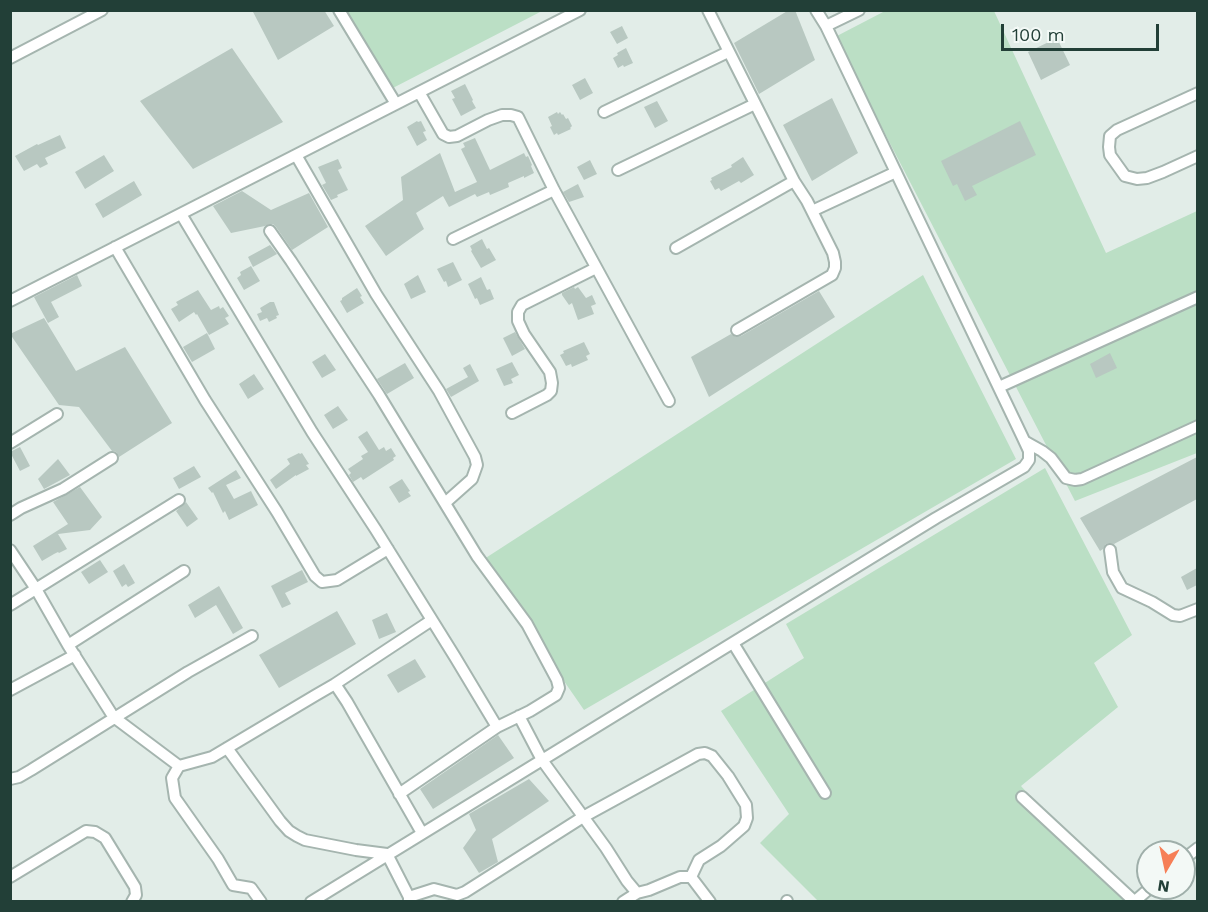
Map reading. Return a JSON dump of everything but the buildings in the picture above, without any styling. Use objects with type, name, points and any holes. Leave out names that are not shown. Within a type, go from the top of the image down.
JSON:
[{"type":"street","points":[[10,58],[102,10]]},
{"type":"street","points":[[339,10],[396,104]]},
{"type":"street","points":[[10,301],[579,10]]},
{"type":"street","points":[[708,10],[794,181],[812,211],[835,262],[832,275],[737,330]]},
{"type":"street","points":[[311,902],[936,518],[1024,467],[1029,460],[1026,442],[826,26],[816,10]]},
{"type":"street","points":[[826,26],[859,10]]},
{"type":"street","points":[[604,112],[728,52]]},
{"type":"street","points":[[419,92],[443,134],[449,137],[457,136],[502,115],[518,117],[554,190],[669,401]]},
{"type":"street","points":[[1197,93],[1117,130],[1110,136],[1109,147],[1110,155],[1125,176],[1137,179],[1147,178],[1197,156]]},
{"type":"street","points":[[618,171],[755,104]]},
{"type":"street","points":[[296,155],[376,294],[439,392],[475,457],[477,465],[472,479],[445,503]]},
{"type":"street","points":[[812,211],[896,172]]},
{"type":"street","points":[[676,248],[794,181]]},
{"type":"street","points":[[453,239],[554,190]]},
{"type":"street","points":[[181,214],[312,432],[388,549],[497,727]]},
{"type":"street","points":[[270,231],[379,395],[477,556],[527,624],[559,688],[556,695],[497,727],[399,794]]},
{"type":"street","points":[[115,247],[205,400],[315,576],[322,582],[337,580],[388,549]]},
{"type":"street","points":[[512,413],[547,395],[552,383],[550,372],[524,334],[518,321],[518,312],[522,305],[596,268]]},
{"type":"street","points":[[999,387],[1197,297]]},
{"type":"street","points":[[10,442],[57,414]]},
{"type":"street","points":[[1026,442],[1051,458],[1066,478],[1075,480],[1082,479],[1197,426]]},
{"type":"street","points":[[10,515],[63,489],[112,458]]},
{"type":"street","points":[[10,605],[179,500]]},
{"type":"street","points":[[10,550],[115,718],[179,766]]},
{"type":"street","points":[[1110,550],[1113,572],[1122,588],[1173,615],[1180,616],[1197,609]]},
{"type":"street","points":[[68,645],[184,571]]},
{"type":"street","points":[[261,902],[251,888],[233,885],[218,859],[175,798],[172,778],[179,766],[212,757],[335,684],[432,620]]},
{"type":"street","points":[[10,779],[31,770],[188,672],[252,636]]},
{"type":"street","points":[[733,643],[825,793]]},
{"type":"street","points":[[10,690],[75,655]]},
{"type":"street","points":[[335,684],[422,833]]},
{"type":"street","points":[[519,716],[542,760],[637,893]]},
{"type":"street","points":[[227,748],[289,831],[297,836],[321,843],[387,854]]},
{"type":"street","points":[[387,854],[409,899],[434,889],[457,895],[583,817],[698,753],[705,753],[712,756],[728,776],[746,805],[747,818],[744,826],[721,846],[699,860],[691,877]]},
{"type":"street","points":[[1022,797],[1135,901]]},
{"type":"street","points":[[10,877],[86,831],[95,832],[105,838],[135,887],[136,895],[132,902]]},
{"type":"street","points":[[623,902],[637,893],[681,877],[691,877]]},
{"type":"street","points":[[691,877],[710,902]]},
{"type":"green space","points":[[341,11],[542,11],[389,90]]},
{"type":"green space","points":[[885,11],[994,11],[1106,253],[1197,211],[1197,453],[1075,501],[835,37]]},
{"type":"green space","points":[[923,275],[1016,459],[584,710],[481,561]]},
{"type":"green space","points":[[1045,468],[1132,635],[1094,663],[1118,707],[1021,786],[1125,901],[818,901],[760,843],[789,814],[721,711],[804,658],[786,624]]}]
